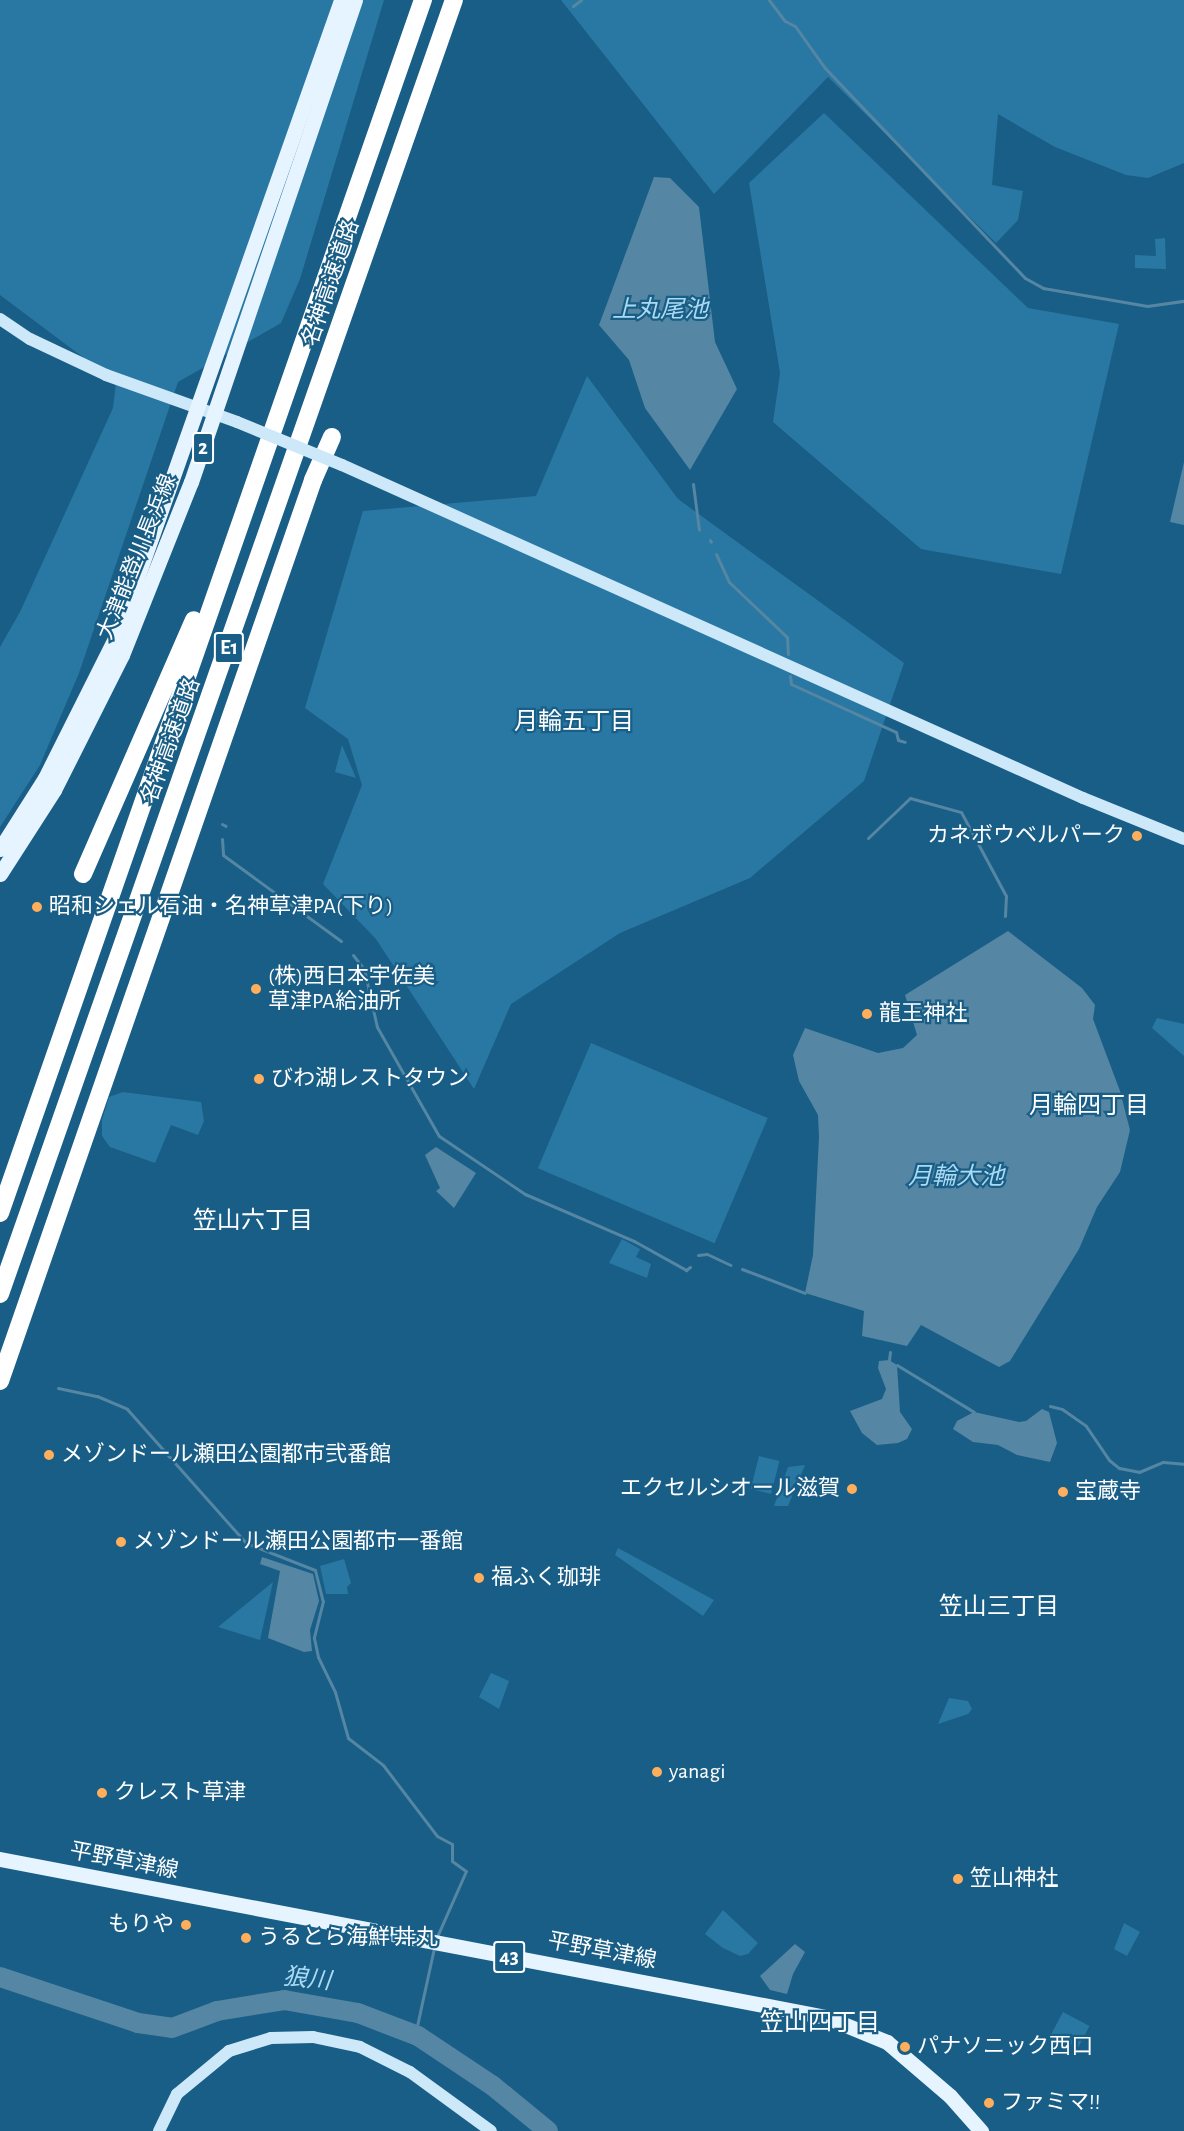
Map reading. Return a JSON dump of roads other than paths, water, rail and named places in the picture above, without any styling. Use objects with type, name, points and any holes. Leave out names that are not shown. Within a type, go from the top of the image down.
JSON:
[{"type":"highway","name":"名神高速道路","points":[[0,1213],[423,0]]},
{"type":"highway","name":"名神高速道路","points":[[0,1294],[454,0]]},
{"type":"highway","points":[[0,1381],[332,437]]},
{"type":"highway","points":[[83,874],[244,509]]},
{"type":"main road","name":"大津能登川長浜線","points":[[0,874],[54,790],[100,702],[191,482],[207,410],[341,0]]},
{"type":"main road","name":"大津能登川長浜線","points":[[0,849],[45,778],[91,692],[118,632],[207,410],[355,0]]},
{"type":"main road","name":"平野草津線","points":[[0,1859],[826,2017],[887,2042],[950,2096],[981,2131]]},
{"type":"street","points":[[0,319],[30,339],[106,375],[207,410],[342,465],[1083,798],[1184,839]]},
{"type":"street","points":[[159,2131],[177,2094],[229,2051],[271,2038],[313,2037],[360,2048],[410,2072],[491,2131]]},
{"type":"water","name":"上丸尾池","points":[[654,177],[670,178],[699,207],[715,342],[737,389],[690,470],[645,408],[629,360],[599,325]]},
{"type":"water","points":[[1184,462],[1184,525],[1170,522]]},
{"type":"water","name":"月輪大池","points":[[1008,931],[1082,988],[1095,1005],[1093,1019],[1120,1091],[1130,1130],[1120,1172],[1097,1207],[1079,1249],[1010,1361],[999,1367],[921,1325],[907,1346],[862,1336],[864,1311],[805,1293],[813,1255],[818,1115],[799,1081],[793,1055],[805,1028],[878,1053],[903,1048],[917,1035],[905,995]]},
{"type":"water","points":[[436,1147],[476,1173],[454,1208],[436,1191],[440,1188],[425,1155]]},
{"type":"water","points":[[889,1360],[897,1365],[900,1412],[912,1429],[907,1439],[898,1443],[877,1445],[862,1433],[850,1411],[882,1399],[886,1389],[878,1368],[879,1361]]},
{"type":"water","points":[[1042,1409],[1049,1412],[1057,1443],[1050,1462],[1017,1455],[998,1445],[973,1442],[953,1429],[957,1421],[974,1412],[1019,1422],[1026,1421]]},
{"type":"water","points":[[262,1557],[313,1574],[319,1601],[310,1630],[312,1651],[304,1652],[268,1638],[280,1571],[260,1564]]},
{"type":"water","points":[[795,1944],[805,1952],[793,1974],[787,1994],[770,1990],[760,1976]]},
{"type":"waterway","points":[[573,6],[581,0]]},
{"type":"waterway","points":[[769,0],[785,21],[795,26],[825,68],[1025,278],[1043,288],[1147,306],[1184,301]]},
{"type":"waterway","points":[[693,484],[699,530]]},
{"type":"waterway","points":[[716,554],[729,582],[787,637],[788,654]]},
{"type":"waterway","points":[[790,676],[791,684],[896,732],[898,740],[905,742]]},
{"type":"waterway","points":[[868,838],[910,798],[961,812],[1006,896],[1005,916]]},
{"type":"waterway","points":[[222,824],[226,826]]},
{"type":"waterway","points":[[222,839],[223,855],[341,941]]},
{"type":"waterway","points":[[353,955],[364,969],[377,1027],[439,1136],[525,1194],[634,1241],[686,1270],[690,1267]]},
{"type":"waterway","points":[[698,1255],[707,1254],[731,1265]]},
{"type":"waterway","points":[[742,1269],[805,1293]]},
{"type":"waterway","points":[[889,1360],[890,1352]]},
{"type":"waterway","points":[[897,1365],[974,1412]]},
{"type":"waterway","points":[[58,1388],[97,1396],[127,1409],[246,1543],[315,1570],[323,1601],[314,1638],[318,1657],[335,1692],[348,1738],[383,1765],[437,1836],[452,1844],[452,1861],[466,1871],[436,1939]]},
{"type":"waterway","points":[[1050,1406],[1062,1409],[1086,1426],[1109,1460],[1119,1468],[1139,1472],[1163,1462],[1184,1464]]},
{"type":"waterway","points":[[415,2035],[434,1948]]},
{"type":"waterway","name":"狼川","points":[[0,1977],[138,2023],[172,2028],[217,2011],[284,2000],[358,2013],[418,2036],[493,2086],[548,2131]]},
{"type":"place","name":"カネボウベルパーク","points":[[1137,836]]},
{"type":"place","name":"昭和シェル石油・名神草津PA(下り)","points":[[37,907]]},
{"type":"place","name":"(株)西日本宇佐美 草津PA給油所","points":[[256,989]]},
{"type":"place","name":"龍王神社","points":[[867,1014]]},
{"type":"place","name":"びわ湖レストタウン","points":[[259,1079]]},
{"type":"place","name":"メゾンドール瀬田公園都市弐番館","points":[[49,1455]]},
{"type":"place","name":"エクセルシオール滋賀","points":[[852,1489]]},
{"type":"place","name":"宝蔵寺","points":[[1063,1492]]},
{"type":"place","name":"メゾンドール瀬田公園都市一番館","points":[[121,1542]]},
{"type":"place","name":"福ふく珈琲","points":[[479,1578]]},
{"type":"place","name":"yanagi","points":[[657,1772]]},
{"type":"place","name":"クレスト草津","points":[[102,1793]]},
{"type":"place","name":"笠山神社","points":[[958,1879]]},
{"type":"place","name":"もりや","points":[[186,1925]]},
{"type":"place","name":"うるとら海鮮 丼丸","points":[[246,1938]]},
{"type":"place","name":"パナソニック西口","points":[[905,2047]]},
{"type":"place","name":"ファミマ!!","points":[[989,2103]]},
{"type":"district","name":"月輪五丁目","points":[[574,723]]},
{"type":"district","name":"月輪四丁目","points":[[1089,1107]]},
{"type":"district","name":"笠山六丁目","points":[[253,1222]]},
{"type":"district","name":"笠山三丁目","points":[[999,1608]]},
{"type":"district","name":"笠山四丁目","points":[[820,2024]]}]
